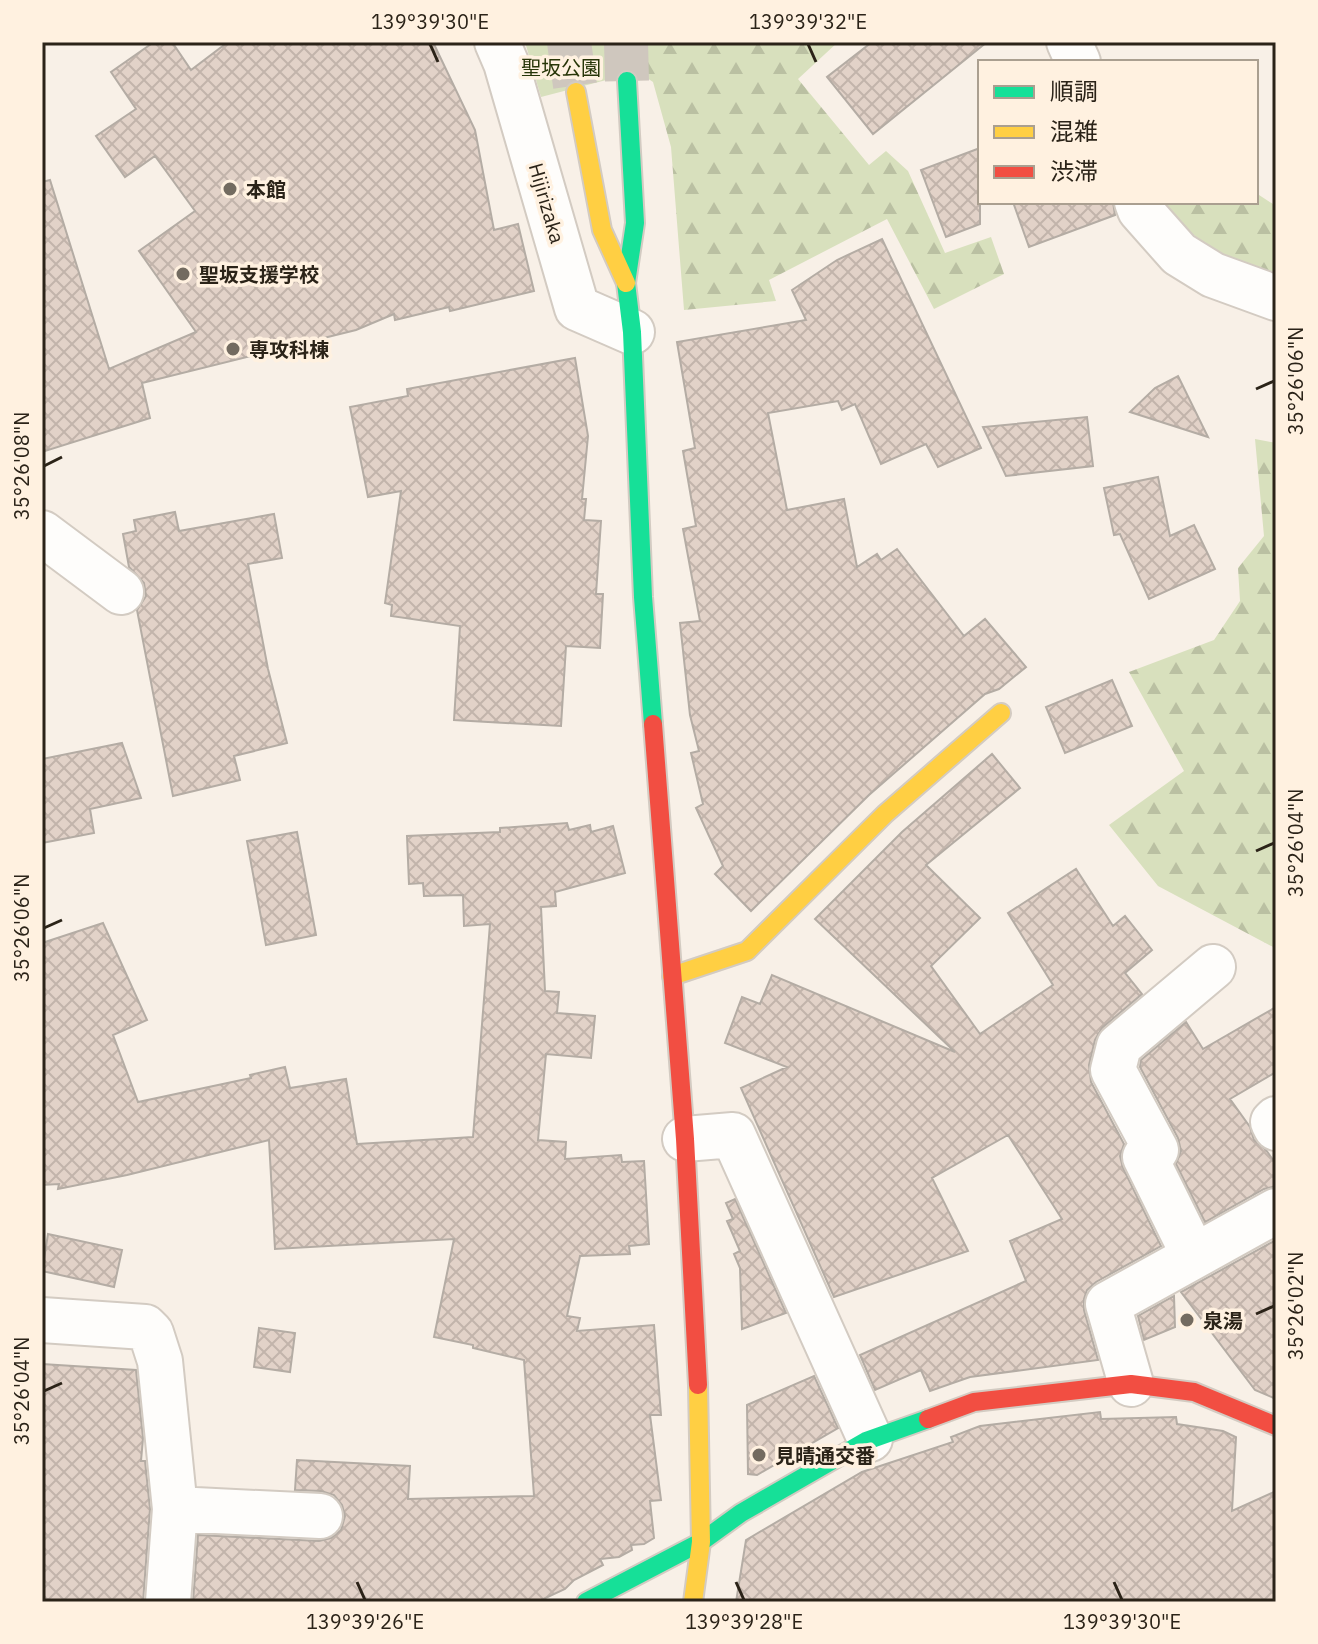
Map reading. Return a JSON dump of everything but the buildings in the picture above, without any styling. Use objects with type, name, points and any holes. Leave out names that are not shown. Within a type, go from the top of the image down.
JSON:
[{"type":"street","name":"Hijirizaka","points":[[497,42],[506,63],[577,308],[632,332]]},
{"type":"street","points":[[627,81],[635,223],[626,283],[632,332],[643,597],[685,1139],[701,1433],[701,1542],[693,1602]]},
{"type":"street","points":[[576,92],[602,230],[626,283]]},
{"type":"street","points":[[1138,204],[1179,254],[1213,275],[1276,298]]},
{"type":"street","points":[[42,533],[121,592]]},
{"type":"street","points":[[672,976],[747,951],[885,814],[1001,713]]},
{"type":"street","points":[[1194,1256],[1145,1157],[1156,1150],[1113,1070],[1119,1046],[1213,967]]},
{"type":"street","points":[[1276,1119],[1273,1122],[1276,1128]]},
{"type":"street","points":[[685,1139],[733,1135],[870,1439]]},
{"type":"street","points":[[1131,1384],[1108,1304],[1276,1211]]},
{"type":"street","points":[[42,1320],[145,1327],[151,1333],[160,1361],[175,1509],[168,1602]]},
{"type":"street","points":[[586,1602],[701,1542],[741,1513],[870,1439],[974,1402],[1131,1384],[1194,1392],[1276,1426]]},
{"type":"street","points":[[175,1509],[320,1516]]},
{"type":"green space","name":"聖坂公園","points":[[525,42],[605,42],[614,78],[541,97]]},
{"type":"green space","points":[[625,42],[838,42],[798,79],[869,165],[886,151],[908,171],[945,253],[991,237],[1004,274],[934,309],[887,219],[769,280],[776,301],[684,310],[671,147],[653,82],[629,66]]},
{"type":"green space","points":[[1258,194],[1276,206],[1276,271],[1246,266],[1229,258],[1196,237],[1162,204],[1258,204]]},
{"type":"green space","points":[[1255,439],[1276,443],[1275,948],[1158,886],[1109,825],[1184,771],[1129,672],[1214,640],[1240,601],[1238,568],[1264,536]]},
{"type":"tunnel","points":[[569,42],[576,92]]},
{"type":"tunnel","points":[[626,42],[627,81]]},
{"type":"traffic: fast","points":[[627,81],[635,223],[626,283],[632,332],[643,597],[653,724]]},
{"type":"traffic: fast","points":[[586,1602],[701,1542],[741,1513],[866,1441],[928,1419]]},
{"type":"traffic: slow","points":[[576,92],[602,230],[626,283]]},
{"type":"traffic: slow","points":[[672,976],[747,951],[885,814],[1001,713]]},
{"type":"traffic: slow","points":[[693,1602],[701,1542],[698,1385]]},
{"type":"traffic: jam","points":[[653,724],[685,1139],[698,1385]]},
{"type":"traffic: jam","points":[[928,1419],[974,1402],[1131,1384],[1194,1392],[1276,1426]]},
{"type":"place","name":"本館","points":[[230,189]]},
{"type":"place","name":"聖坂支援学校","points":[[183,274]]},
{"type":"place","name":"専攻科棟","points":[[233,349]]},
{"type":"place","name":"泉湯","points":[[1187,1320]]},
{"type":"place","name":"見晴通交番","points":[[759,1455]]}]
